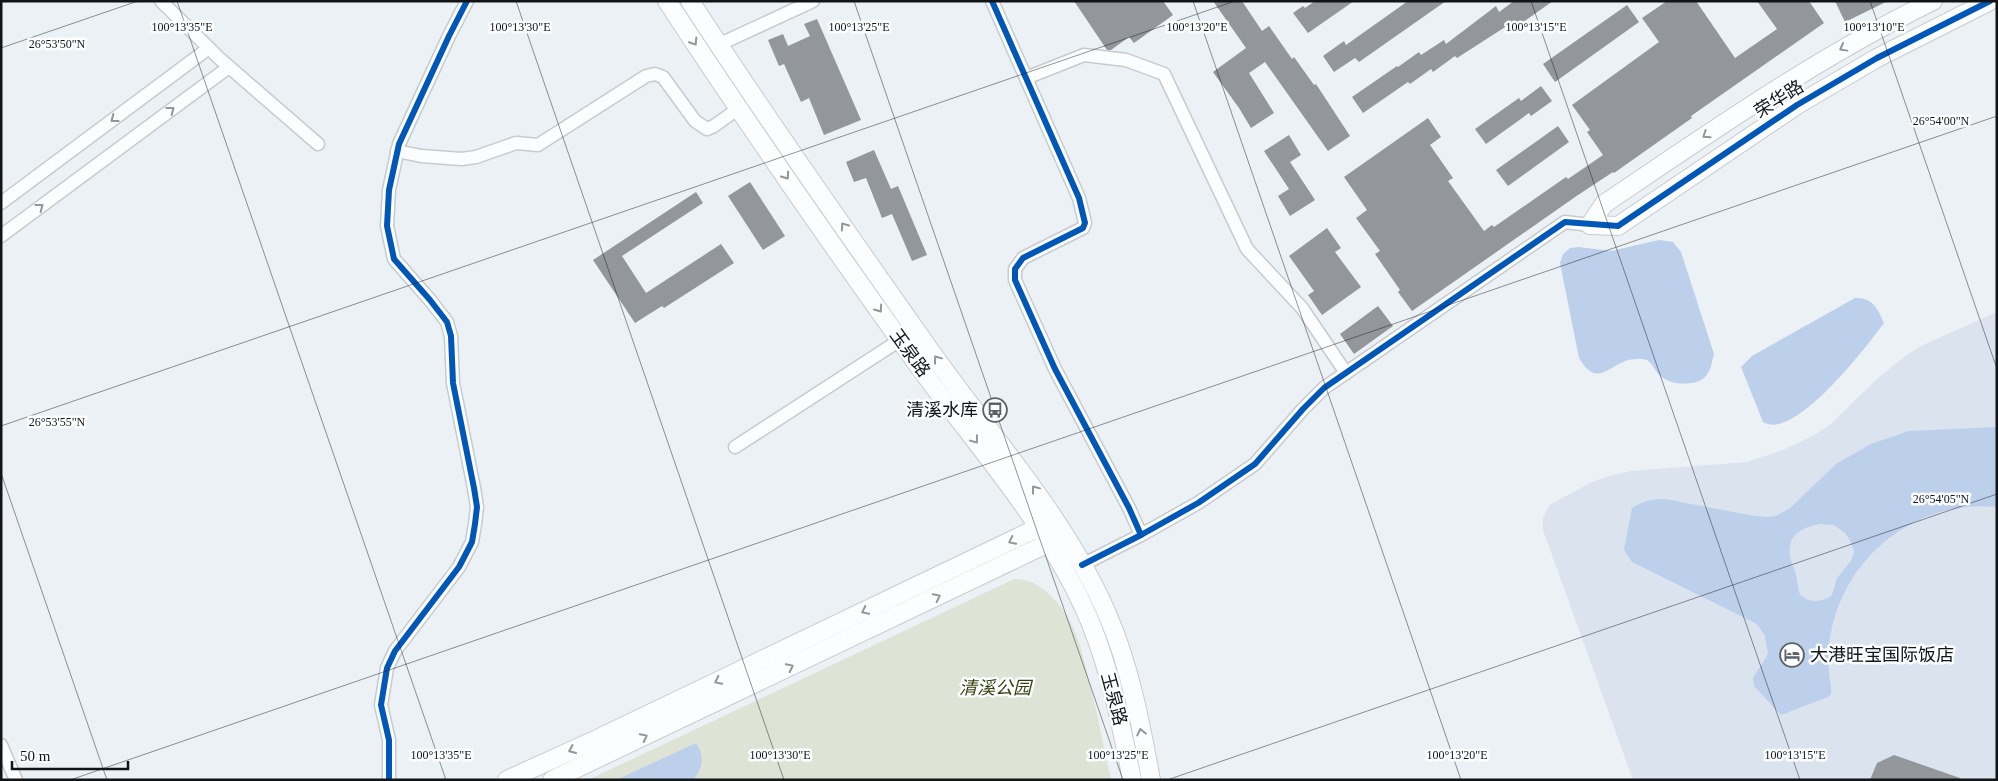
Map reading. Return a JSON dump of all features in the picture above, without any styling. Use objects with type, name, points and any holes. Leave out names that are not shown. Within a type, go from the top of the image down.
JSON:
[{"type":"street","points":[[161,1],[229,67],[318,144]]},
{"type":"street","points":[[389,780],[389,740],[381,705],[387,668],[395,651],[459,567],[472,542],[477,507],[453,384],[452,340],[447,322],[392,255],[387,226],[397,151],[449,36],[467,1]]},
{"type":"street","name":"玉泉路","points":[[667,1],[900,340],[1049,544],[1076,592],[1091,624],[1113,693],[1132,780]]},
{"type":"street","name":"玉泉路","points":[[690,1],[718,45],[931,351],[1066,536],[1108,617],[1137,713],[1151,780]]},
{"type":"street","points":[[718,45],[813,1]]},
{"type":"street","points":[[992,1],[1079,198],[1084,223],[1083,228],[1023,258],[1015,269],[1014,280],[1056,369],[1129,508],[1141,536]]},
{"type":"street","name":"荣华路","points":[[1590,225],[1604,204],[1745,108],[1823,60],[1933,1]]},
{"type":"street","name":"荣华路","points":[[1590,225],[1618,226],[1797,105],[1878,58],[1990,1]]},
{"type":"street","points":[[1,203],[209,48]]},
{"type":"street","points":[[1026,78],[1084,56],[1126,60],[1164,74],[1247,249],[1302,308],[1346,373]]},
{"type":"street","points":[[1,236],[229,67]]},
{"type":"street","points":[[397,151],[421,156],[462,159],[476,157],[516,143],[538,145],[646,76],[655,74],[663,77],[695,121],[707,129],[739,108]]},
{"type":"street","points":[[1082,565],[1141,536],[1198,503],[1255,464],[1324,388],[1565,222],[1590,225]]},
{"type":"street","points":[[735,447],[900,340]]},
{"type":"street","points":[[507,780],[604,736],[1056,520]]},
{"type":"street","points":[[552,780],[1066,536]]},
{"type":"street","points":[[1,746],[16,780]]},
{"type":"shaded area","name":"大港旺宝国际饭店","points":[[1997,312],[1997,780],[1633,780],[1543,530],[1543,518],[1549,505],[1590,483],[1609,476],[1631,471],[1747,462],[1783,450],[1816,434],[1832,423],[1878,378],[1908,354],[1923,345]]},
{"type":"green space","name":"清溪公园","points":[[1014,579],[1032,583],[1048,593],[1058,604],[1073,627],[1086,666],[1111,780],[588,780]]},
{"type":"water","points":[[1659,240],[1673,242],[1681,252],[1714,354],[1709,372],[1705,377],[1696,382],[1684,384],[1672,382],[1661,376],[1647,360],[1635,359],[1625,361],[1601,373],[1594,373],[1587,369],[1579,358],[1560,263],[1563,254],[1570,248],[1579,247],[1611,251]]},
{"type":"water","points":[[1855,298],[1871,302],[1884,323],[1846,370],[1810,406],[1793,418],[1776,424],[1763,422],[1741,367],[1752,356]]},
{"type":"water","points":[[1997,427],[1997,507],[1968,507],[1939,512],[1913,523],[1890,538],[1869,557],[1852,579],[1839,605],[1831,633],[1828,657],[1831,694],[1828,697],[1781,715],[1754,686],[1753,678],[1768,654],[1765,636],[1757,624],[1632,562],[1624,550],[1632,508],[1648,501],[1665,499],[1754,516],[1770,517],[1778,515],[1790,508],[1836,464],[1871,444],[1909,431]],"holes":[[[1820,524],[1834,525],[1845,533],[1850,540],[1854,552],[1851,561],[1837,578],[1832,595],[1820,600],[1811,601],[1803,597],[1799,592],[1797,577],[1791,560],[1790,545],[1796,534],[1806,528]]]},
{"type":"water","points":[[696,743],[701,752],[702,762],[693,780],[616,780]]},
{"type":"building","points":[[1074,1],[1163,1],[1173,15],[1134,43],[1129,37],[1111,50],[1107,50]]},
{"type":"building","points":[[1213,1],[1242,1],[1262,31],[1269,26],[1292,59],[1294,57],[1314,85],[1316,84],[1350,136],[1328,151],[1265,62],[1249,73],[1274,113],[1251,128],[1213,72],[1246,48]]},
{"type":"building","points":[[1315,1],[1354,1],[1308,33],[1293,13]]},
{"type":"building","points":[[1408,1],[1446,1],[1359,62],[1355,58],[1334,72],[1323,56],[1344,41],[1346,45]]},
{"type":"building","points":[[1514,1],[1553,1],[1516,27],[1513,22],[1457,58],[1455,56],[1433,72],[1431,69],[1410,84],[1408,82],[1363,113],[1352,97],[1419,52],[1421,55],[1444,40],[1446,44],[1496,6],[1499,12]]},
{"type":"building","points":[[1667,1],[1696,1],[1735,58],[1777,29],[1757,1],[1809,1],[1824,23],[1691,116],[1692,118],[1614,173],[1578,195],[1412,311],[1375,254],[1380,251],[1356,218],[1367,210],[1344,177],[1428,118],[1441,137],[1430,145],[1453,178],[1448,181],[1484,231],[1492,225],[1494,227],[1566,177],[1568,179],[1603,155],[1587,132],[1590,130],[1572,105],[1659,42],[1642,18]]},
{"type":"building","points":[[1835,1],[1888,1],[1845,22]]},
{"type":"building","points":[[1627,5],[1639,22],[1555,82],[1543,64]]},
{"type":"building","points":[[817,19],[861,120],[824,135],[809,98],[801,102],[784,64],[779,66],[768,40],[783,34],[788,46],[810,36],[804,24]]},
{"type":"building","points":[[1541,86],[1552,101],[1531,116],[1529,113],[1486,144],[1475,129],[1519,98],[1521,101]]},
{"type":"building","points":[[1558,126],[1569,142],[1508,186],[1496,170]]},
{"type":"building","points":[[1289,135],[1301,155],[1290,162],[1315,200],[1290,216],[1278,196],[1289,189],[1264,151]]},
{"type":"building","points":[[874,150],[891,189],[898,186],[927,255],[912,261],[892,214],[882,218],[866,178],[854,182],[846,162]]},
{"type":"building","points":[[750,182],[785,236],[763,250],[728,196]]},
{"type":"building","points":[[696,192],[703,203],[622,256],[646,293],[721,244],[734,263],[664,308],[662,306],[635,323],[593,260]]},
{"type":"building","points":[[1327,228],[1341,248],[1335,252],[1361,287],[1322,315],[1308,295],[1314,291],[1289,256]]},
{"type":"building","points":[[1378,306],[1393,326],[1354,354],[1340,334]]},
{"type":"building","points":[[1894,755],[1960,778],[1959,780],[1870,780],[1877,763]]},
{"type":"cycle path","points":[[389,780],[389,740],[381,705],[387,668],[395,651],[459,567],[472,542],[477,507],[453,383],[451,336],[447,322],[394,259],[387,226],[389,190],[399,144],[467,1]]},
{"type":"cycle path","points":[[992,1],[1079,198],[1085,223],[1083,228],[1023,258],[1015,269],[1015,280],[1055,369],[1129,508],[1141,535]]},
{"type":"cycle path","points":[[1082,565],[1198,503],[1255,464],[1324,388],[1565,222],[1618,226],[1797,105],[1877,58],[1990,1]]},
{"type":"place","name":"清溪水库","points":[[995,410]]},
{"type":"place","name":"大港旺宝国际饭店","points":[[1792,655]]}]
